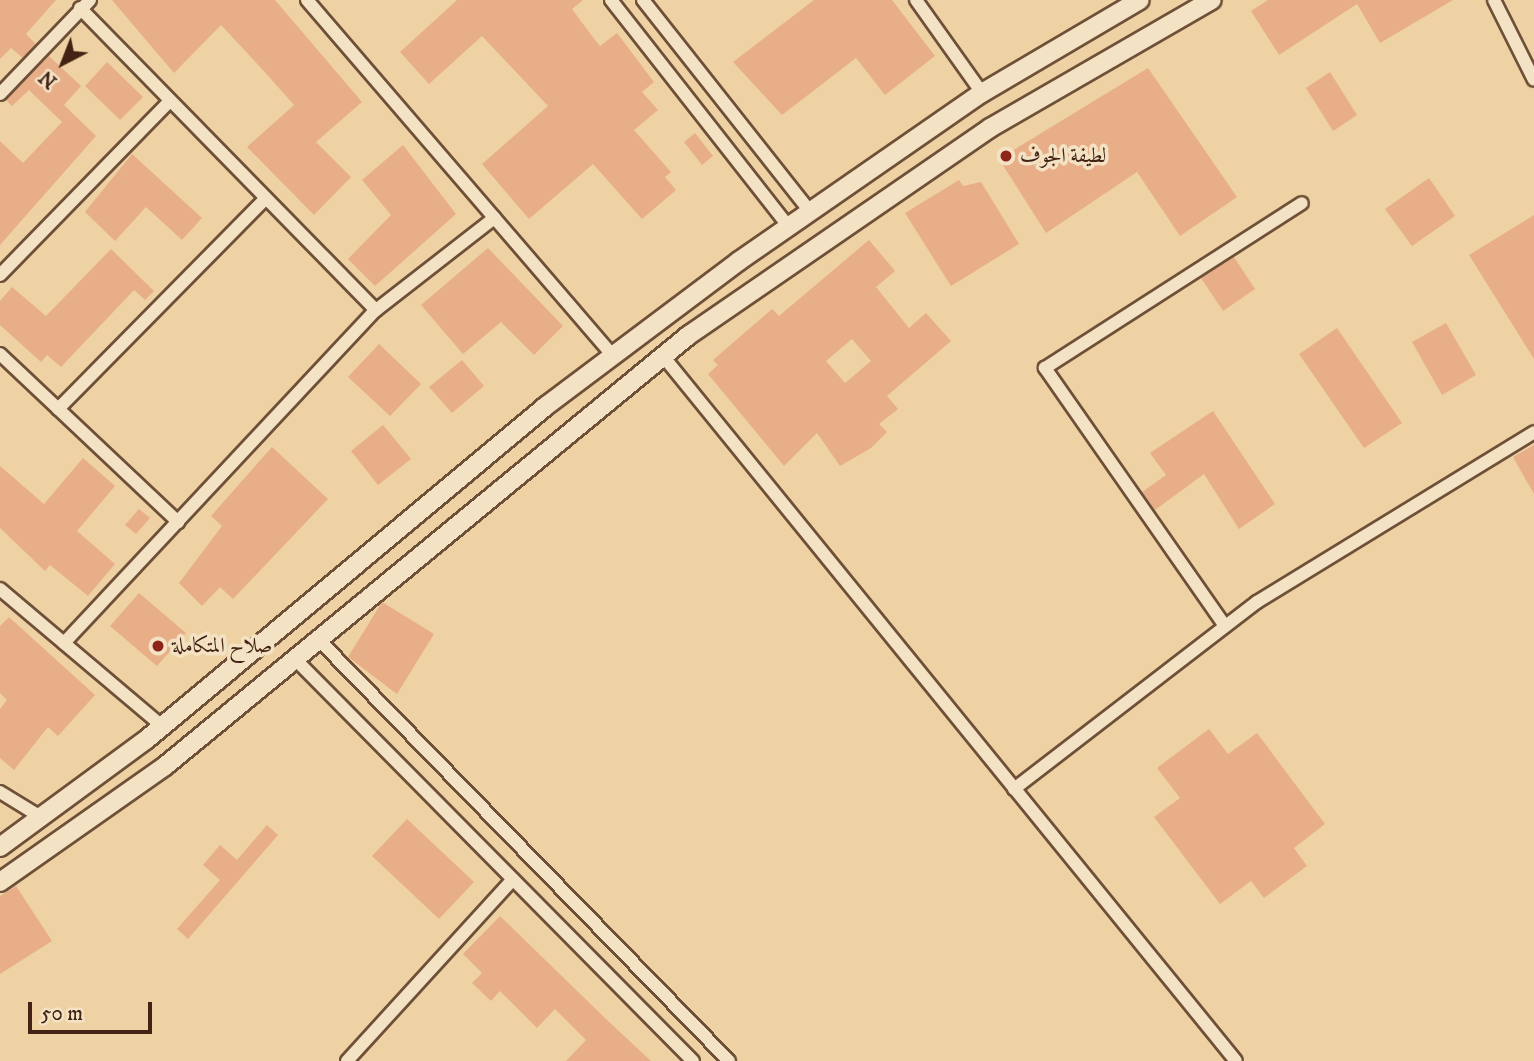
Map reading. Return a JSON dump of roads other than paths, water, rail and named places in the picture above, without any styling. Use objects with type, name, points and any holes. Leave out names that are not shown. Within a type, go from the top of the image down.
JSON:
[{"type":"street","points":[[307,0],[613,356]]},
{"type":"street","points":[[611,0],[788,226]]},
{"type":"street","points":[[643,0],[809,210]]},
{"type":"street","points":[[916,0],[982,93]]},
{"type":"street","points":[[4,838],[41,817],[162,726],[613,356],[809,210],[982,93],[1140,0]]},
{"type":"street","points":[[0,882],[165,765],[663,356],[990,128],[1212,0]]},
{"type":"street","points":[[1493,0],[1534,80]]},
{"type":"street","points":[[0,94],[85,4],[170,101],[376,310]]},
{"type":"street","points":[[0,275],[170,101]]},
{"type":"street","points":[[58,409],[266,198]]},
{"type":"street","points":[[1225,626],[1045,368],[1302,203]]},
{"type":"street","points":[[64,643],[376,310],[494,218]]},
{"type":"street","points":[[0,354],[178,522]]},
{"type":"street","points":[[663,356],[1236,1061]]},
{"type":"street","points":[[1014,789],[1225,626],[1534,432]]},
{"type":"street","points":[[0,589],[162,726]]},
{"type":"street","points":[[318,639],[729,1061]]},
{"type":"street","points":[[294,658],[693,1061]]},
{"type":"street","points":[[0,792],[41,817]]},
{"type":"street","points":[[347,1061],[513,879]]},
{"type":"place","name":"لطيفة الجوف","points":[[1006,156]]},
{"type":"place","name":"صلاح المتكاملة","points":[[158,646]]}]
